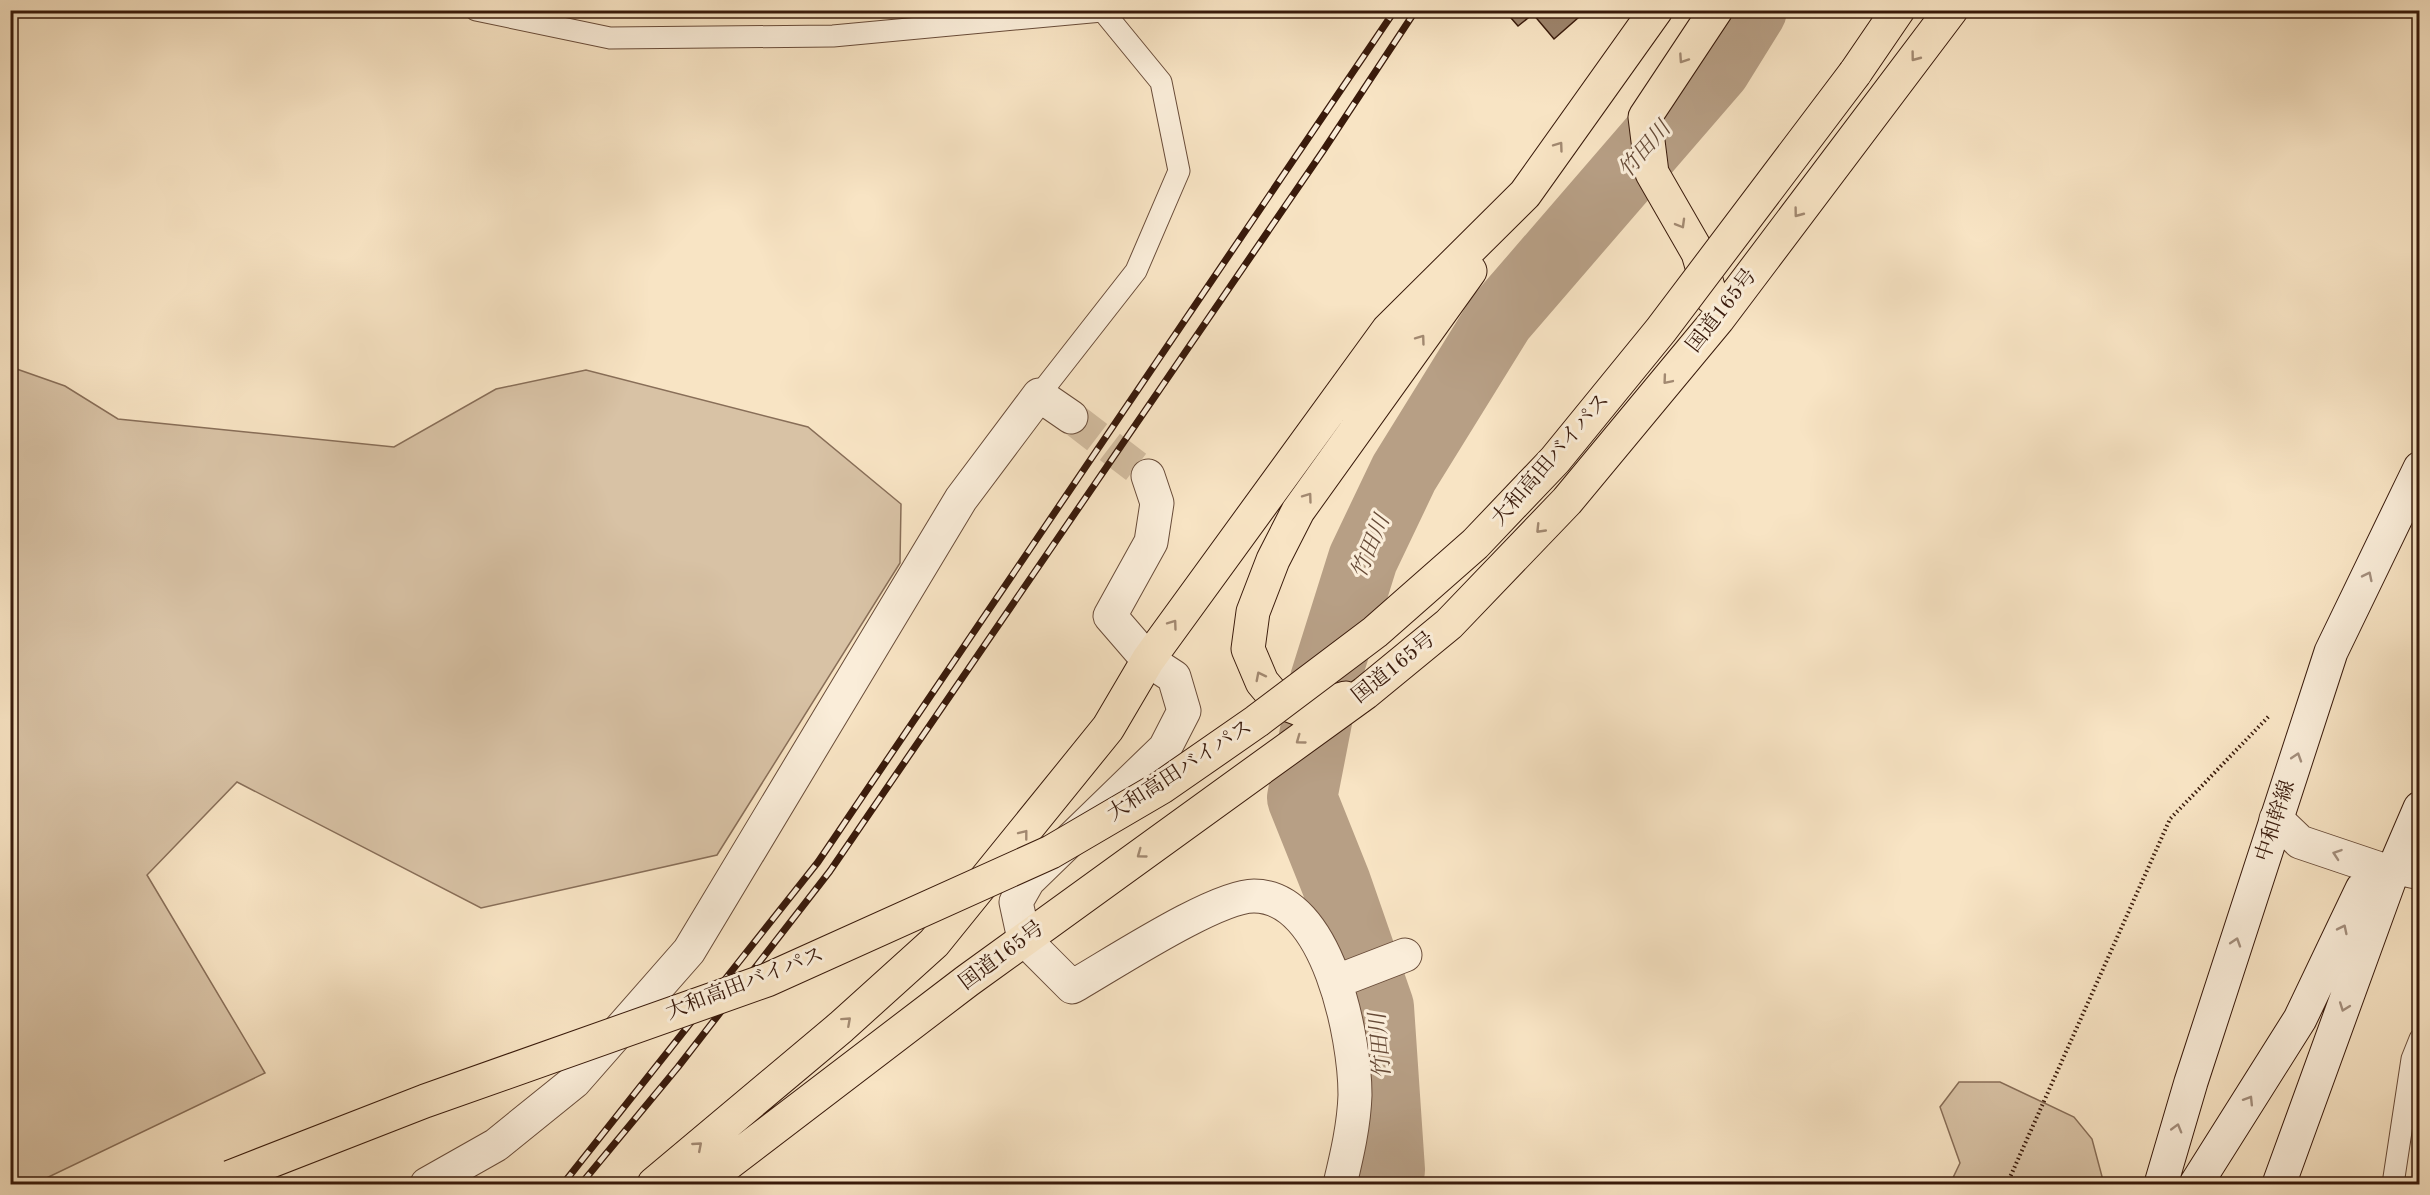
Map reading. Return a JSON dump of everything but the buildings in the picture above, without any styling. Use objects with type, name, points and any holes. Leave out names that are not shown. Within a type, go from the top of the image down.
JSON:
[{"type":"highway","points":[[1365,693],[1302,710],[1278,701],[1262,682],[1248,649],[1253,612],[1273,560],[1298,511],[1656,10]]},
{"type":"highway","points":[[1716,10],[1645,117],[1652,173],[1698,253],[1718,319]]},
{"type":"highway","name":"大和高田バイパス","points":[[222,1181],[425,1101],[767,980],[1050,852],[1162,787],[1257,721],[1375,632],[1475,544],[1555,460],[1661,330],[1855,73],[1898,10]]},
{"type":"highway","name":"国道165号","points":[[701,1185],[1024,939],[1365,693],[1449,624],[1567,501],[1718,319],[1951,10]]},
{"type":"highway","points":[[654,1185],[841,1027],[934,944],[1108,728],[1148,660],[1388,330],[1525,194]]},
{"type":"street","points":[[427,1185],[496,1145],[574,1082],[689,951],[961,499],[1039,395],[1071,417]]},
{"type":"street","name":"中和幹線","points":[[2161,1185],[2190,1082],[2331,652],[2420,468]]},
{"type":"street","points":[[1148,476],[1157,503],[1151,542],[1110,616],[1148,660],[1174,677],[1184,711],[1165,748],[1028,880],[1016,902],[1024,939],[1072,987],[1223,902],[1255,896],[1292,907],[1320,946],[1335,982],[1353,1052],[1355,1097],[1349,1146],[1340,1185]]},
{"type":"street","points":[[2279,1185],[2406,876],[2420,808]]},
{"type":"street","points":[[2277,819],[2300,842],[2406,876]]},
{"type":"street","points":[[2196,1185],[2300,1019],[2362,889],[2406,876]]},
{"type":"street","points":[[1335,982],[1405,955]]},
{"type":"lane","points":[[477,10],[610,38],[833,36],[1102,11],[1161,82],[1179,171],[1136,271],[1039,395]]},
{"type":"lane","points":[[2393,1185],[2412,1059],[2420,1039]]},
{"type":"path","points":[[2007,1185],[2170,819],[2275,711]]},
{"type":"shaded area","points":[[11,367],[65,386],[118,419],[394,447],[496,389],[586,370],[808,427],[901,504],[900,563],[717,855],[481,908],[237,782],[147,875],[265,1073],[34,1184],[11,1184]]},
{"type":"shaded area","points":[[1959,1082],[2000,1082],[2074,1117],[2092,1139],[2104,1184],[1950,1184],[1960,1163],[1940,1107]]},
{"type":"waterway","name":"竹田川","points":[[1386,1184],[1390,1170],[1379,1007],[1336,883],[1302,798],[1325,680],[1363,559],[1404,473],[1500,318],[1716,68],[1752,10]]},
{"type":"tunnel","points":[[1071,417],[1148,476]]},
{"type":"railway","points":[[563,1184],[818,862],[1395,10]]},
{"type":"railway","points":[[581,1184],[678,1067],[830,871],[1323,151],[1416,10]]}]
